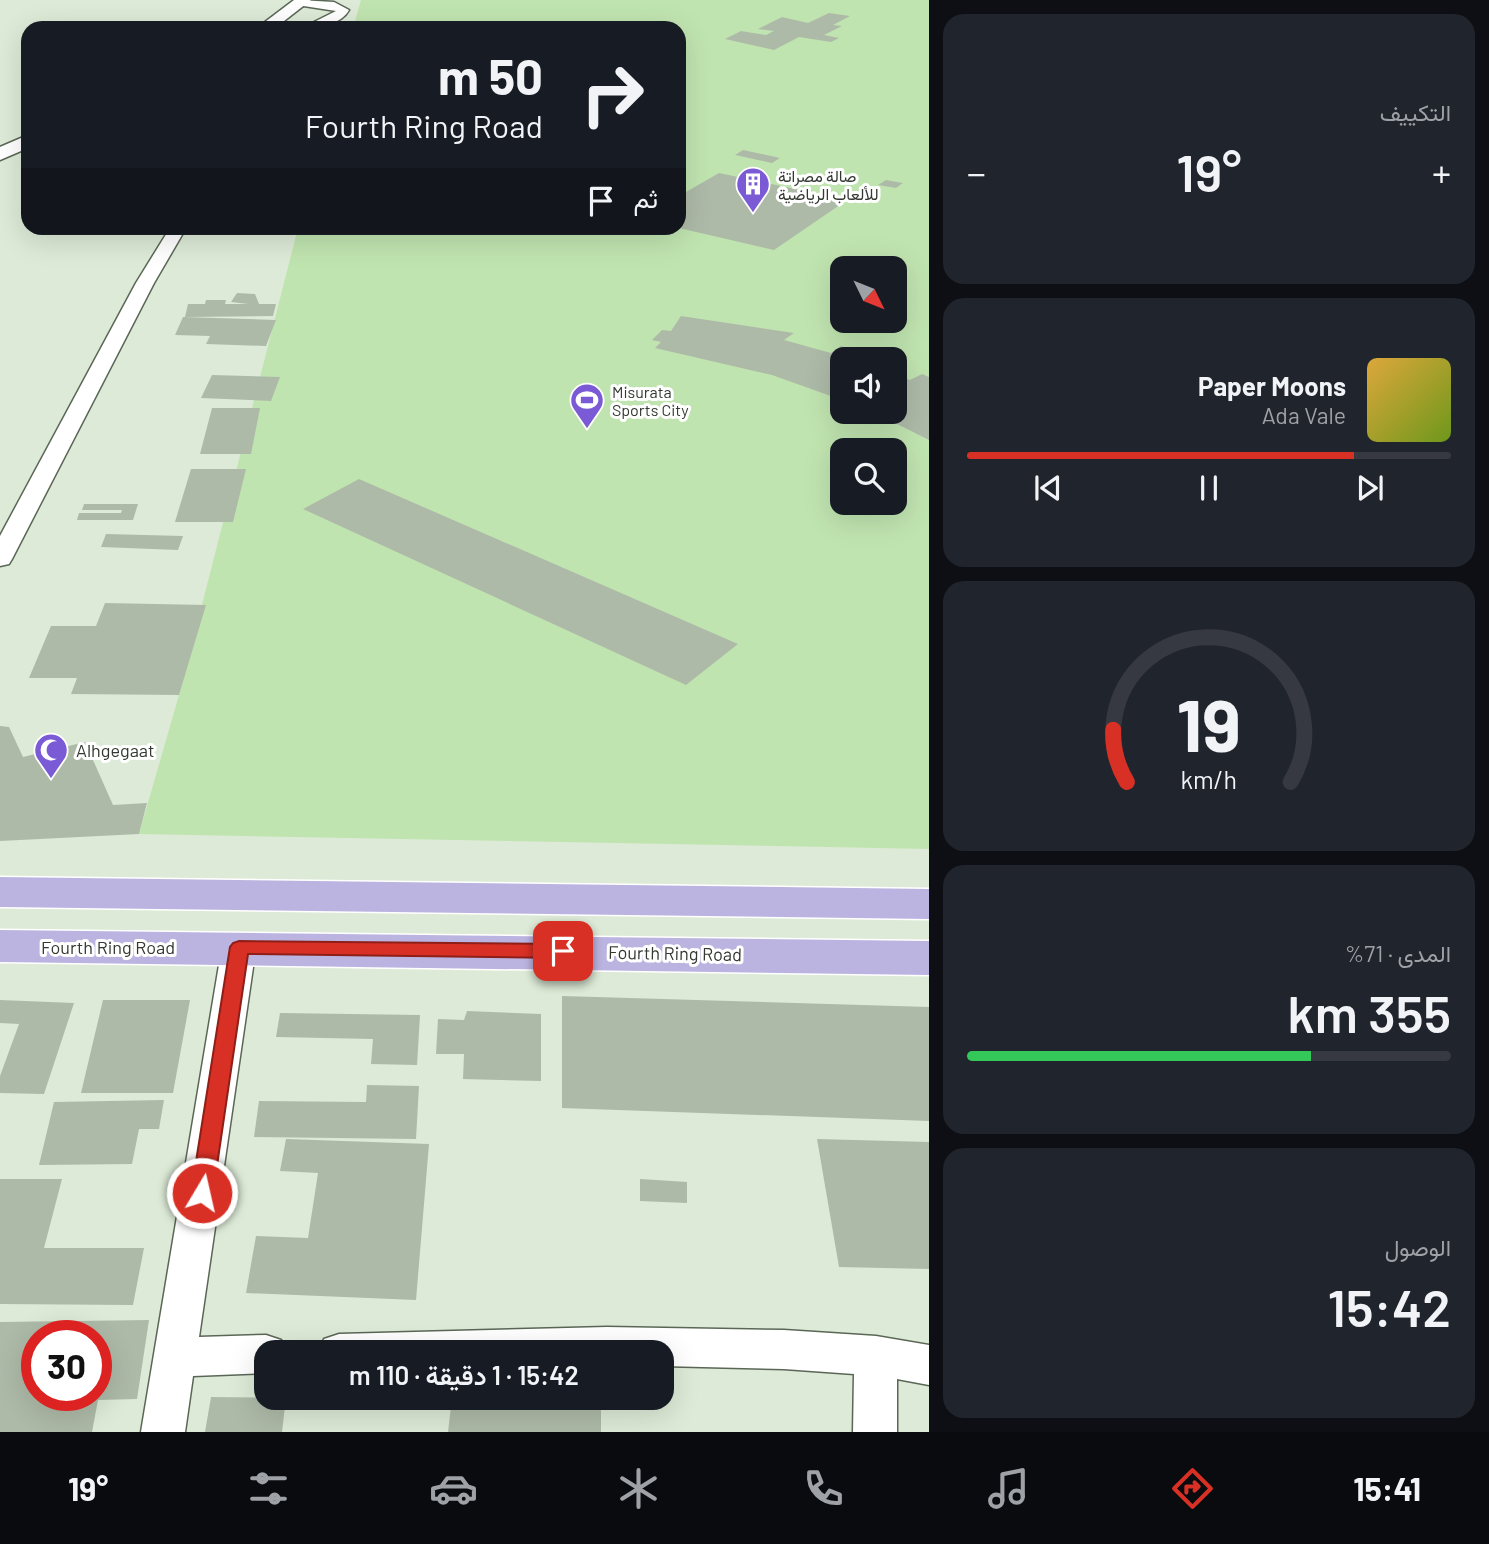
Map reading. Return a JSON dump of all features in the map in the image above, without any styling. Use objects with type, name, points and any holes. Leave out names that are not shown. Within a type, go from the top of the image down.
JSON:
[{"type":"main road","points":[[0,892],[929,904]]},
{"type":"main road","name":"Fourth Ring Road","points":[[0,946],[929,958]]},
{"type":"street","points":[[275,21],[303,2],[334,6],[342,10],[341,14],[325,21]]},
{"type":"street","points":[[0,155],[21,144]]},
{"type":"street","points":[[0,559],[145,283],[174,235]]},
{"type":"street","points":[[163,1432],[177,1357],[239,947]]},
{"type":"street","points":[[674,1347],[778,1349],[876,1355],[929,1365]]},
{"type":"street","points":[[876,1355],[929,1348]]},
{"type":"street","points":[[177,1357],[254,1354]]},
{"type":"street","points":[[876,1355],[876,1432]]},
{"type":"green space","name":"Misurata Sports City","points":[[361,0],[929,0],[929,849],[139,834],[179,695],[296,235],[686,235],[686,21],[355,21]]},
{"type":"building","points":[[829,13],[850,16],[833,25],[842,26],[824,35],[839,38],[831,42],[799,37],[774,50],[725,39],[741,31],[766,35],[774,31],[758,29],[782,17],[808,23]]},
{"type":"building","points":[[743,150],[780,158],[772,163],[735,155]]},
{"type":"building","name":"صالة مصراتة للألعاب الرياضية","points":[[719,173],[847,200],[774,250],[686,230],[686,192]]},
{"type":"building","points":[[886,180],[903,183],[896,188],[878,185]]},
{"type":"building","points":[[237,293],[255,294],[259,304],[276,304],[273,316],[185,317],[188,304],[205,304],[206,300],[226,300],[225,304],[248,304],[231,302]]},
{"type":"building","points":[[681,316],[794,333],[784,340],[830,353],[830,396],[772,375],[655,348],[661,342],[652,340],[662,330],[671,331]]},
{"type":"building","points":[[183,317],[276,320],[266,346],[206,344],[210,336],[175,335]]},
{"type":"building","points":[[922,374],[929,377],[929,440],[897,424],[907,424],[907,379]]},
{"type":"building","points":[[212,375],[280,377],[271,401],[201,398]]},
{"type":"building","points":[[212,408],[260,408],[251,454],[200,454]]},
{"type":"building","points":[[191,469],[246,469],[233,522],[175,522]]},
{"type":"building","points":[[359,479],[738,644],[686,685],[303,509]]},
{"type":"building","points":[[84,504],[138,504],[133,520],[77,520],[79,513],[121,513],[122,510],[82,510]]},
{"type":"building","points":[[106,534],[183,536],[178,550],[101,547]]},
{"type":"building","points":[[105,603],[206,605],[179,695],[71,694],[77,678],[29,678],[51,626],[96,626]]},
{"type":"building","name":"Alhgegaat","points":[[0,726],[9,727],[23,757],[85,742],[113,805],[147,803],[139,834],[0,841]]},
{"type":"building","points":[[562,996],[929,1007],[929,1121],[562,1108]]},
{"type":"building","points":[[0,1000],[74,1003],[44,1094],[0,1093],[0,1076],[19,1024],[0,1023]]},
{"type":"building","points":[[103,1000],[190,1000],[173,1093],[81,1093]]},
{"type":"building","points":[[467,1011],[541,1014],[541,1081],[463,1079],[464,1054],[436,1054],[438,1019],[464,1020]]},
{"type":"building","points":[[280,1013],[420,1015],[417,1065],[371,1064],[373,1039],[276,1037]]},
{"type":"building","points":[[367,1085],[419,1086],[416,1139],[254,1137],[259,1101],[366,1102]]},
{"type":"building","points":[[164,1100],[159,1129],[139,1129],[132,1164],[39,1165],[54,1102]]},
{"type":"building","points":[[286,1139],[429,1144],[416,1300],[246,1293],[256,1236],[308,1238],[318,1173],[280,1171]]},
{"type":"building","points":[[817,1139],[929,1142],[929,1269],[839,1267]]},
{"type":"building","points":[[0,1179],[62,1179],[44,1248],[144,1248],[133,1305],[0,1304]]},
{"type":"building","points":[[640,1179],[687,1182],[687,1203],[640,1201]]},
{"type":"building","points":[[112,1320],[149,1320],[137,1399],[112,1400]]},
{"type":"building","points":[[0,1322],[21,1322],[21,1411],[96,1411],[92,1432],[0,1432]]},
{"type":"building","points":[[211,1397],[254,1398],[254,1410],[285,1410],[282,1432],[205,1432]]},
{"type":"building","points":[[451,1410],[601,1410],[601,1432],[448,1432]]},
{"type":"place","name":"صالة مصراتة للألعاب الرياضية","points":[[753,214]]},
{"type":"place","name":"Misurata Sports City","points":[[587,430]]},
{"type":"place","name":"Alhgegaat","points":[[51,780]]},
{"type":"route","points":[[202,1193],[239,947],[563,951]]}]
